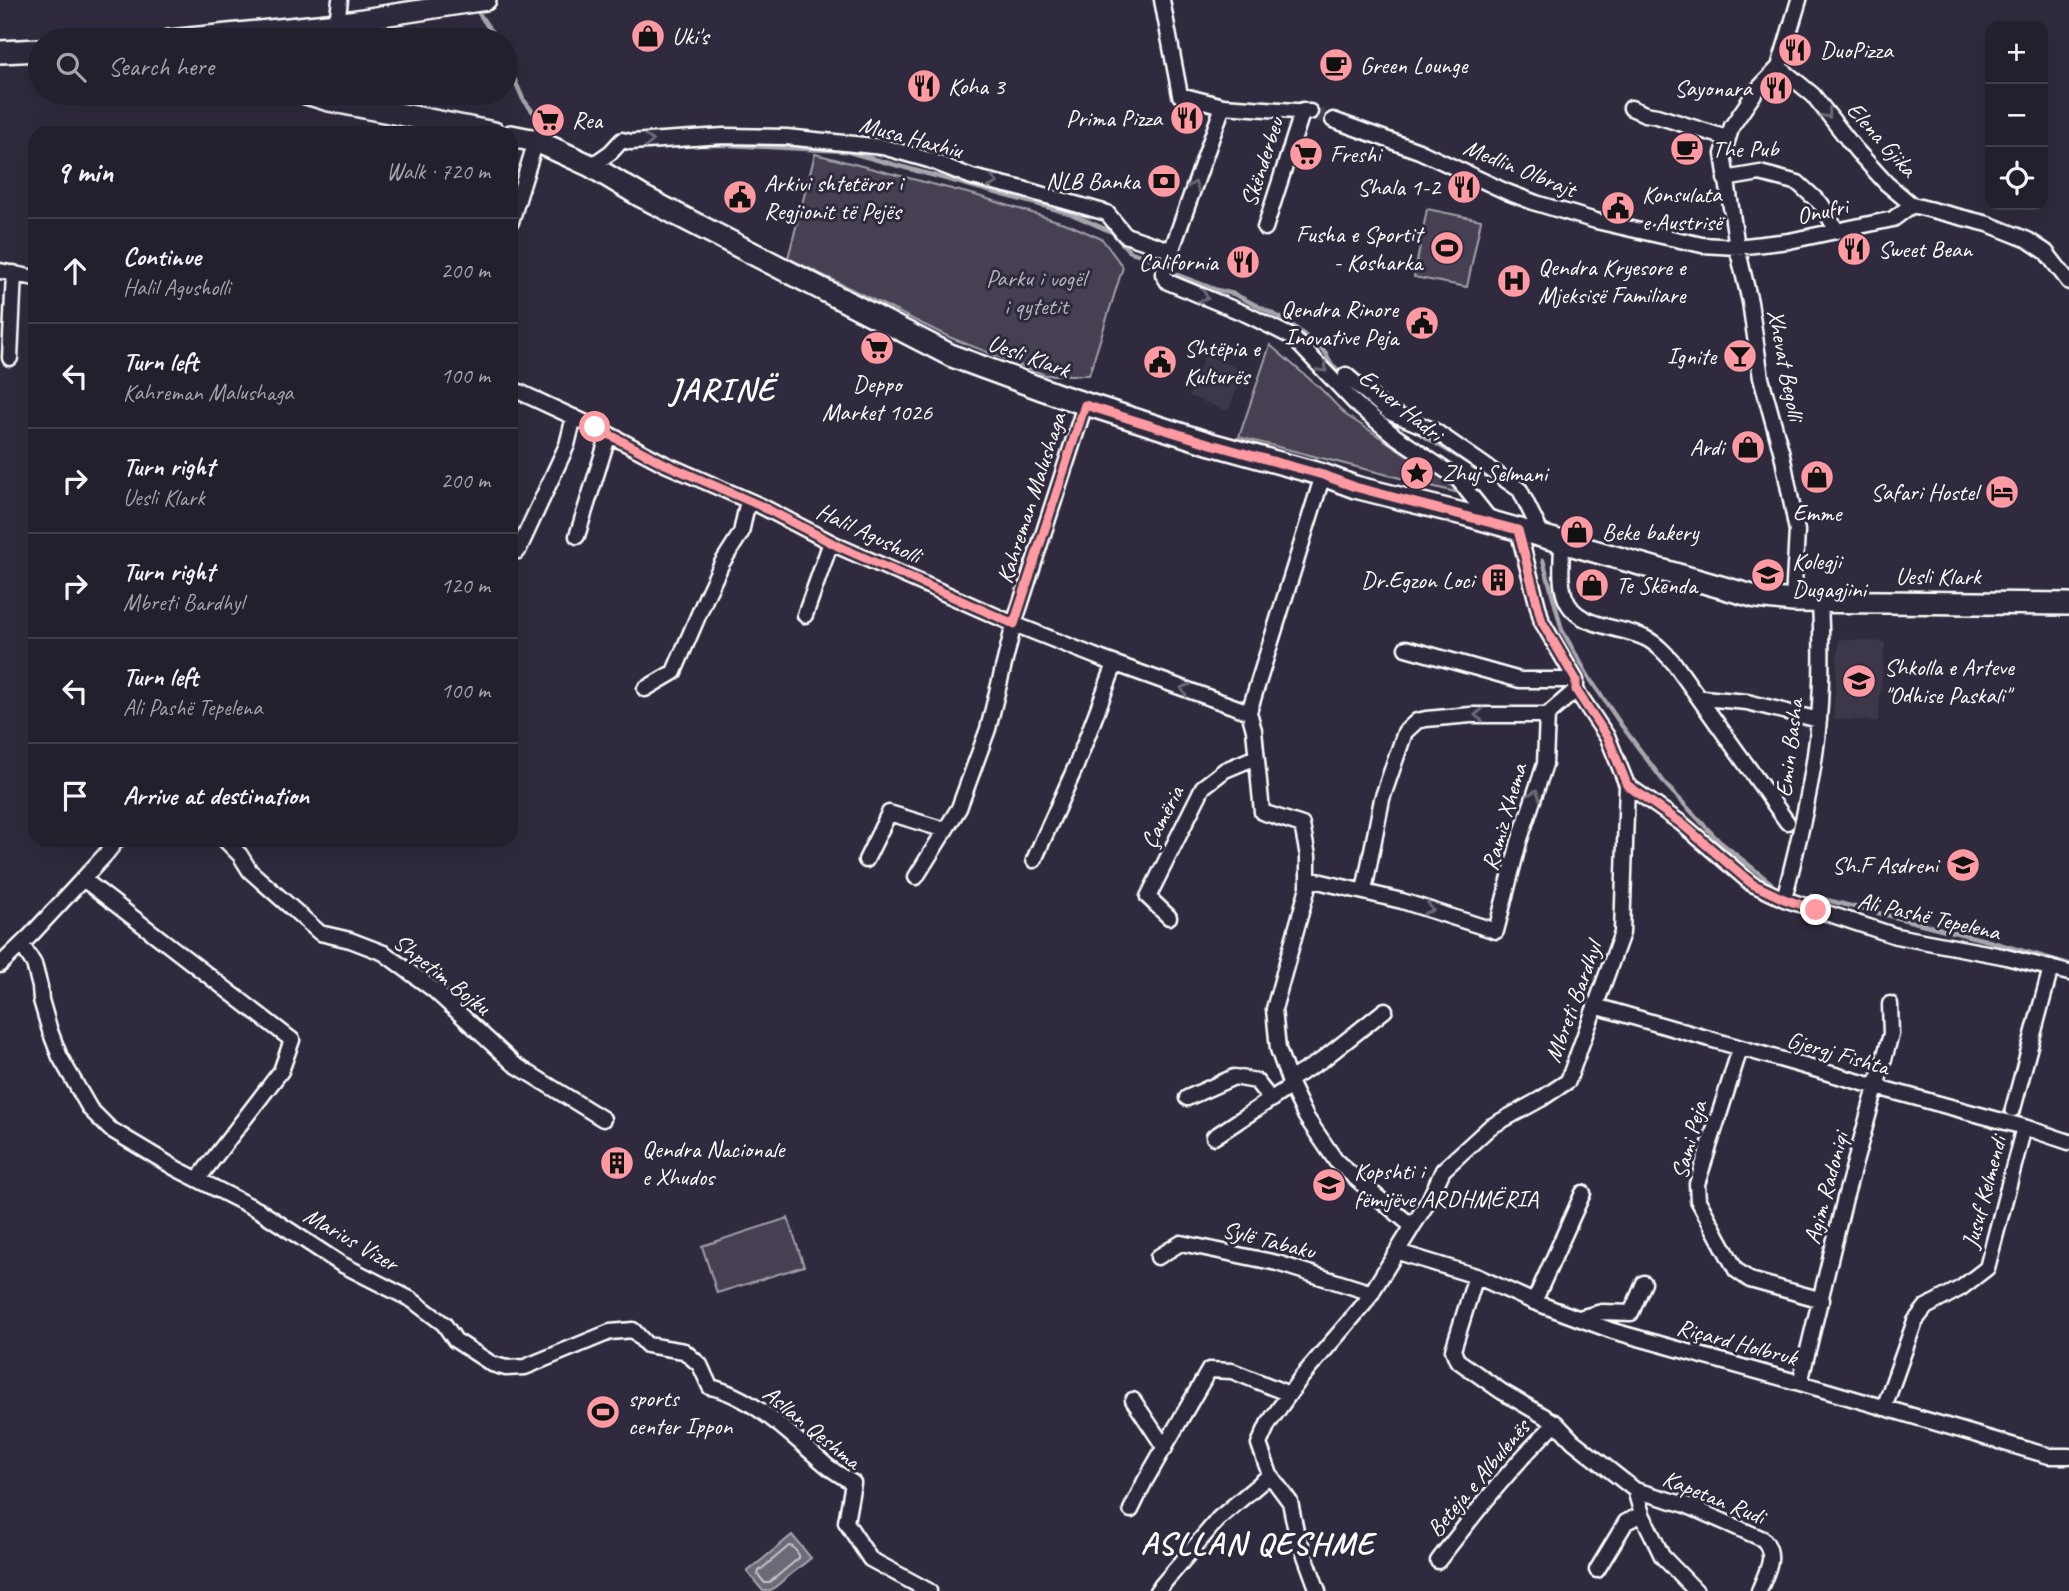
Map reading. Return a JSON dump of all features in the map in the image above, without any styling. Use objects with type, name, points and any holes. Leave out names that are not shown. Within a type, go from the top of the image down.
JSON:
[{"type":"main road","points":[[298,28],[486,0]]},
{"type":"main road","points":[[0,52],[28,51]]},
{"type":"main road","points":[[353,105],[460,126]]},
{"type":"main road","name":"Uesli Klark","points":[[518,137],[536,141],[591,166],[641,195],[952,356],[1085,405],[1211,444],[1323,475],[1355,487],[1756,597],[1793,601],[2069,604]]},
{"type":"street","points":[[337,23],[340,0]]},
{"type":"street","points":[[1163,0],[1180,95],[1223,106],[1166,262]]},
{"type":"street","name":"Xhevat Begolli","points":[[1793,601],[1797,531],[1782,454],[1761,378],[1751,302],[1737,247],[1723,153],[1732,126],[1756,91],[1779,67],[1799,0]]},
{"type":"street","name":"Elena Gjika","points":[[1779,67],[1813,95],[1856,150],[1886,183],[1912,205],[1988,224],[2028,240],[2046,252],[2069,282]]},
{"type":"street","name":"Skënderbeu","points":[[1223,106],[1306,111],[1265,228]]},
{"type":"street","points":[[1630,108],[1727,138]]},
{"type":"street","name":"Medlin Olbrajt","points":[[1333,120],[1419,151],[1507,192],[1578,216],[1702,245],[1737,247]]},
{"type":"street","name":"Musa Haxhiu","points":[[591,166],[611,152],[622,140],[631,142],[724,136],[786,136],[883,147],[929,160],[972,177],[1107,213],[1125,235],[1166,262]]},
{"type":"street","points":[[518,199],[536,141]]},
{"type":"street","points":[[1725,179],[1760,173],[1798,183],[1822,205],[1837,232]]},
{"type":"street","name":"Onufri","points":[[1737,247],[1789,241],[1893,219],[1912,205]]},
{"type":"street","name":"Enver Hadri","points":[[1166,262],[1168,282],[1248,315],[1292,337],[1357,405],[1395,436],[1457,478],[1493,523]]},
{"type":"street","points":[[10,358],[7,272],[28,276]]},
{"type":"street","name":"Enver Hadri","points":[[1346,375],[1389,412],[1435,431],[1520,490],[1553,540]]},
{"type":"street","name":"Halil Agusholli","points":[[518,391],[831,542],[1014,624],[1249,712]]},
{"type":"street","name":"Kahreman Malushaga","points":[[916,877],[958,808],[988,729],[1014,624],[1085,405]]},
{"type":"street","points":[[518,551],[566,444],[574,417]]},
{"type":"street","points":[[577,536],[609,434]]},
{"type":"street","points":[[1323,475],[1249,712],[1254,730],[1262,813],[1302,825],[1308,856],[1309,879],[1274,1009],[1278,1049],[1306,1117],[1336,1161],[1413,1227]]},
{"type":"street","points":[[646,689],[674,672],[706,595],[741,533],[748,500]]},
{"type":"street","name":"Mbreti Bardhyl","points":[[1270,1475],[1259,1444],[1268,1424],[1289,1394],[1372,1293],[1429,1200],[1443,1170],[1490,1127],[1541,1099],[1567,1081],[1622,933],[1627,785],[1608,738],[1542,622],[1518,530]]},
{"type":"street","points":[[1553,540],[1565,597],[1574,613],[1588,620],[1645,637],[1663,650],[1787,822]]},
{"type":"street","points":[[805,615],[831,542]]},
{"type":"street","name":"Emin Basha","points":[[1784,899],[1800,835],[1819,720],[1822,640],[1820,601]]},
{"type":"street","points":[[1406,648],[1520,680],[1576,685]]},
{"type":"street","points":[[1034,860],[1076,766],[1115,664]]},
{"type":"street","points":[[1309,879],[1364,891],[1382,799],[1405,732],[1417,721],[1471,715],[1547,715],[1576,685]]},
{"type":"street","points":[[1703,698],[1747,702],[1819,720]]},
{"type":"street","name":"Ramiz Xhema","points":[[1364,891],[1496,931],[1519,842],[1545,764],[1547,715]]},
{"type":"street","name":"Çamëria","points":[[1169,917],[1148,897],[1203,787],[1225,770],[1256,757]]},
{"type":"street","name":"Ali Pashë Tepelena","points":[[1627,785],[1681,823],[1752,884],[1784,899],[1896,936],[1950,945],[2069,973]]},
{"type":"street","points":[[866,860],[889,813],[945,830]]},
{"type":"street","points":[[0,965],[22,945],[111,847]]},
{"type":"street","name":"Shpetim Bojku","points":[[232,847],[250,871],[320,933],[384,953],[434,990],[514,1064],[603,1119]]},
{"type":"street","points":[[83,879],[292,1040],[281,1071],[198,1180]]},
{"type":"street","name":"Marius Vizer","points":[[22,945],[34,964],[41,1000],[55,1044],[90,1108],[110,1129],[177,1169],[260,1212],[341,1264],[412,1300],[444,1324],[455,1340],[492,1364],[506,1368],[525,1367],[610,1332],[633,1330],[647,1345],[684,1351],[700,1364]]},
{"type":"street","points":[[2013,1109],[2051,968]]},
{"type":"street","name":"Agim Radoniqi","points":[[1800,1383],[1845,1198],[1891,1034],[1889,1004]]},
{"type":"street","name":"Gjergj Fishta","points":[[1595,1006],[2069,1142]]},
{"type":"street","points":[[1214,1137],[1271,1100],[1385,1010]]},
{"type":"street","name":"Sami Peja","points":[[1740,1049],[1697,1184],[1698,1200],[1736,1270],[1749,1280],[1822,1300]]},
{"type":"street","points":[[1187,1098],[1234,1077],[1256,1081],[1271,1100]]},
{"type":"street","name":"Jusuf Kelmendi","points":[[1884,1408],[1915,1321],[1926,1307],[1961,1288],[1987,1268],[2024,1127]]},
{"type":"street","points":[[1534,1302],[1583,1193]]},
{"type":"street","name":"Sylë Tabaku","points":[[1158,1257],[1181,1243],[1277,1263],[1372,1293]]},
{"type":"street","name":"Riçard Holbruk","points":[[1398,1252],[1476,1276],[1534,1302],[1613,1331],[2049,1456],[2069,1456]]},
{"type":"street","name":"Beteja e Albulenës","points":[[1438,1561],[1495,1487],[1556,1423],[1501,1391],[1457,1360],[1453,1350],[1476,1276]]},
{"type":"street","points":[[1579,1318],[1602,1312],[1631,1313],[1644,1283]]},
{"type":"street","name":"Asllan Qeshma","points":[[700,1364],[710,1387],[729,1391],[788,1431],[828,1466],[853,1483],[846,1522],[870,1559],[929,1591]]},
{"type":"street","points":[[1131,1510],[1209,1370],[1232,1371],[1289,1394]]},
{"type":"street","points":[[1133,1400],[1165,1448]]},
{"type":"street","name":"Kapetan Rudi","points":[[1556,1423],[1573,1441],[1635,1490],[1686,1505],[1763,1539],[1770,1547],[1771,1558],[1759,1591]]},
{"type":"street","points":[[1157,1591],[1219,1518],[1270,1475],[1290,1502],[1296,1531],[1318,1591]]},
{"type":"street","name":"Kapetan Rudi","points":[[1635,1490],[1642,1514],[1662,1556],[1696,1591]]},
{"type":"street","points":[[1597,1570],[1626,1522],[1642,1514]]},
{"type":"shaded area","points":[[1205,355],[1244,371],[1228,411],[1189,396]]},
{"type":"shaded area","name":"Shkolla e Arteve \"Odhise Paskali\"","points":[[1839,639],[1885,642],[1878,721],[1833,719]]},
{"type":"green space","name":"Parku i vogël i qytetit","points":[[815,154],[975,195],[1070,225],[1102,239],[1123,267],[1089,375],[1045,375],[949,337],[788,258]]},
{"type":"green space","name":"Fusha e Sportit - Kosharka","points":[[1427,209],[1481,220],[1467,287],[1414,277]]},
{"type":"green space","points":[[1270,345],[1320,388],[1346,415],[1444,479],[1455,492],[1239,437]]},
{"type":"green space","points":[[788,1218],[804,1266],[717,1293],[702,1246]]},
{"type":"water","points":[[792,1535],[811,1558],[770,1591],[763,1591],[747,1572]]},
{"type":"waterway","points":[[476,9],[489,28]]},
{"type":"waterway","points":[[518,88],[533,112]]},
{"type":"waterway","points":[[681,145],[845,151],[1069,213],[1112,232],[1129,251],[1154,260],[1178,275],[1234,294],[1287,321],[1326,353],[1343,377]]},
{"type":"waterway","points":[[1414,430],[1509,491]]},
{"type":"waterway","points":[[1543,560],[1562,630],[1590,679],[1622,726],[1667,786],[1719,841],[1771,883]]},
{"type":"waterway","points":[[1811,896],[2069,964]]},
{"type":"tunnel","points":[[1310,112],[1333,120]]},
{"type":"place","name":"Uki's","points":[[648,36]]},
{"type":"place","name":"DuoPizza","points":[[1795,50]]},
{"type":"place","name":"Green Lounge","points":[[1336,65]]},
{"type":"place","name":"Koha 3","points":[[924,86]]},
{"type":"place","name":"Sayonara","points":[[1776,88]]},
{"type":"place","name":"Prima Pizza","points":[[1187,118]]},
{"type":"place","name":"Rea","points":[[548,120]]},
{"type":"place","name":"The Pub","points":[[1687,149]]},
{"type":"place","name":"Freshi","points":[[1306,154]]},
{"type":"place","name":"NLB Banka","points":[[1164,181]]},
{"type":"place","name":"Shala 1-2","points":[[1464,187]]},
{"type":"place","name":"Arkivi shtetëror i Regjionit të Pejës","points":[[740,197]]},
{"type":"place","name":"Konsulata e Austrisë","points":[[1618,208]]},
{"type":"place","name":"Fusha e Sportit - Kosharka","points":[[1447,248]]},
{"type":"place","name":"Sweet Bean","points":[[1854,249]]},
{"type":"place","name":"California","points":[[1243,262]]},
{"type":"place","name":"Qendra Kryesore e Mjeksisë Familiare","points":[[1514,281]]},
{"type":"place","name":"Qendra Rinore Inovative Peja","points":[[1422,323]]},
{"type":"place","name":"Deppo Market 1026","points":[[877,348]]},
{"type":"place","name":"Ignite","points":[[1740,356]]},
{"type":"place","name":"Shtëpia e Kulturës","points":[[1160,362]]},
{"type":"place","name":"Ardi","points":[[1748,447]]},
{"type":"place","name":"Zhuj Selmani","points":[[1417,473]]},
{"type":"place","name":"Emme","points":[[1817,477]]},
{"type":"place","name":"Safari Hostel","points":[[2002,492]]},
{"type":"place","name":"Beke bakery","points":[[1577,532]]},
{"type":"place","name":"Kolegji Dugagjini","points":[[1768,575]]},
{"type":"place","name":"Dr.Egzon Loci","points":[[1498,580]]},
{"type":"place","name":"Te Skenda","points":[[1592,585]]},
{"type":"place","name":"Shkolla e Arteve \"Odhise Paskali\"","points":[[1859,681]]},
{"type":"place","name":"Sh.F Asdreni","points":[[1963,865]]},
{"type":"place","name":"Qendra Nacionale e Xhudos","points":[[617,1163]]},
{"type":"place","name":"Kopshti i fëmijëve ARDHMËRIA","points":[[1329,1185]]},
{"type":"place","name":"sports center Ippon","points":[[603,1412]]},
{"type":"district","name":"JARINË","points":[[723,389]]},
{"type":"district","name":"ASLLAN QESHME","points":[[1258,1543]]},
{"type":"route","points":[[595,427],[665,464],[761,506],[840,547],[1014,624],[1085,405],[1323,475],[1355,487],[1518,530],[1542,622],[1576,680],[1576,690],[1608,738],[1627,785],[1681,823],[1752,884],[1816,910]]}]
